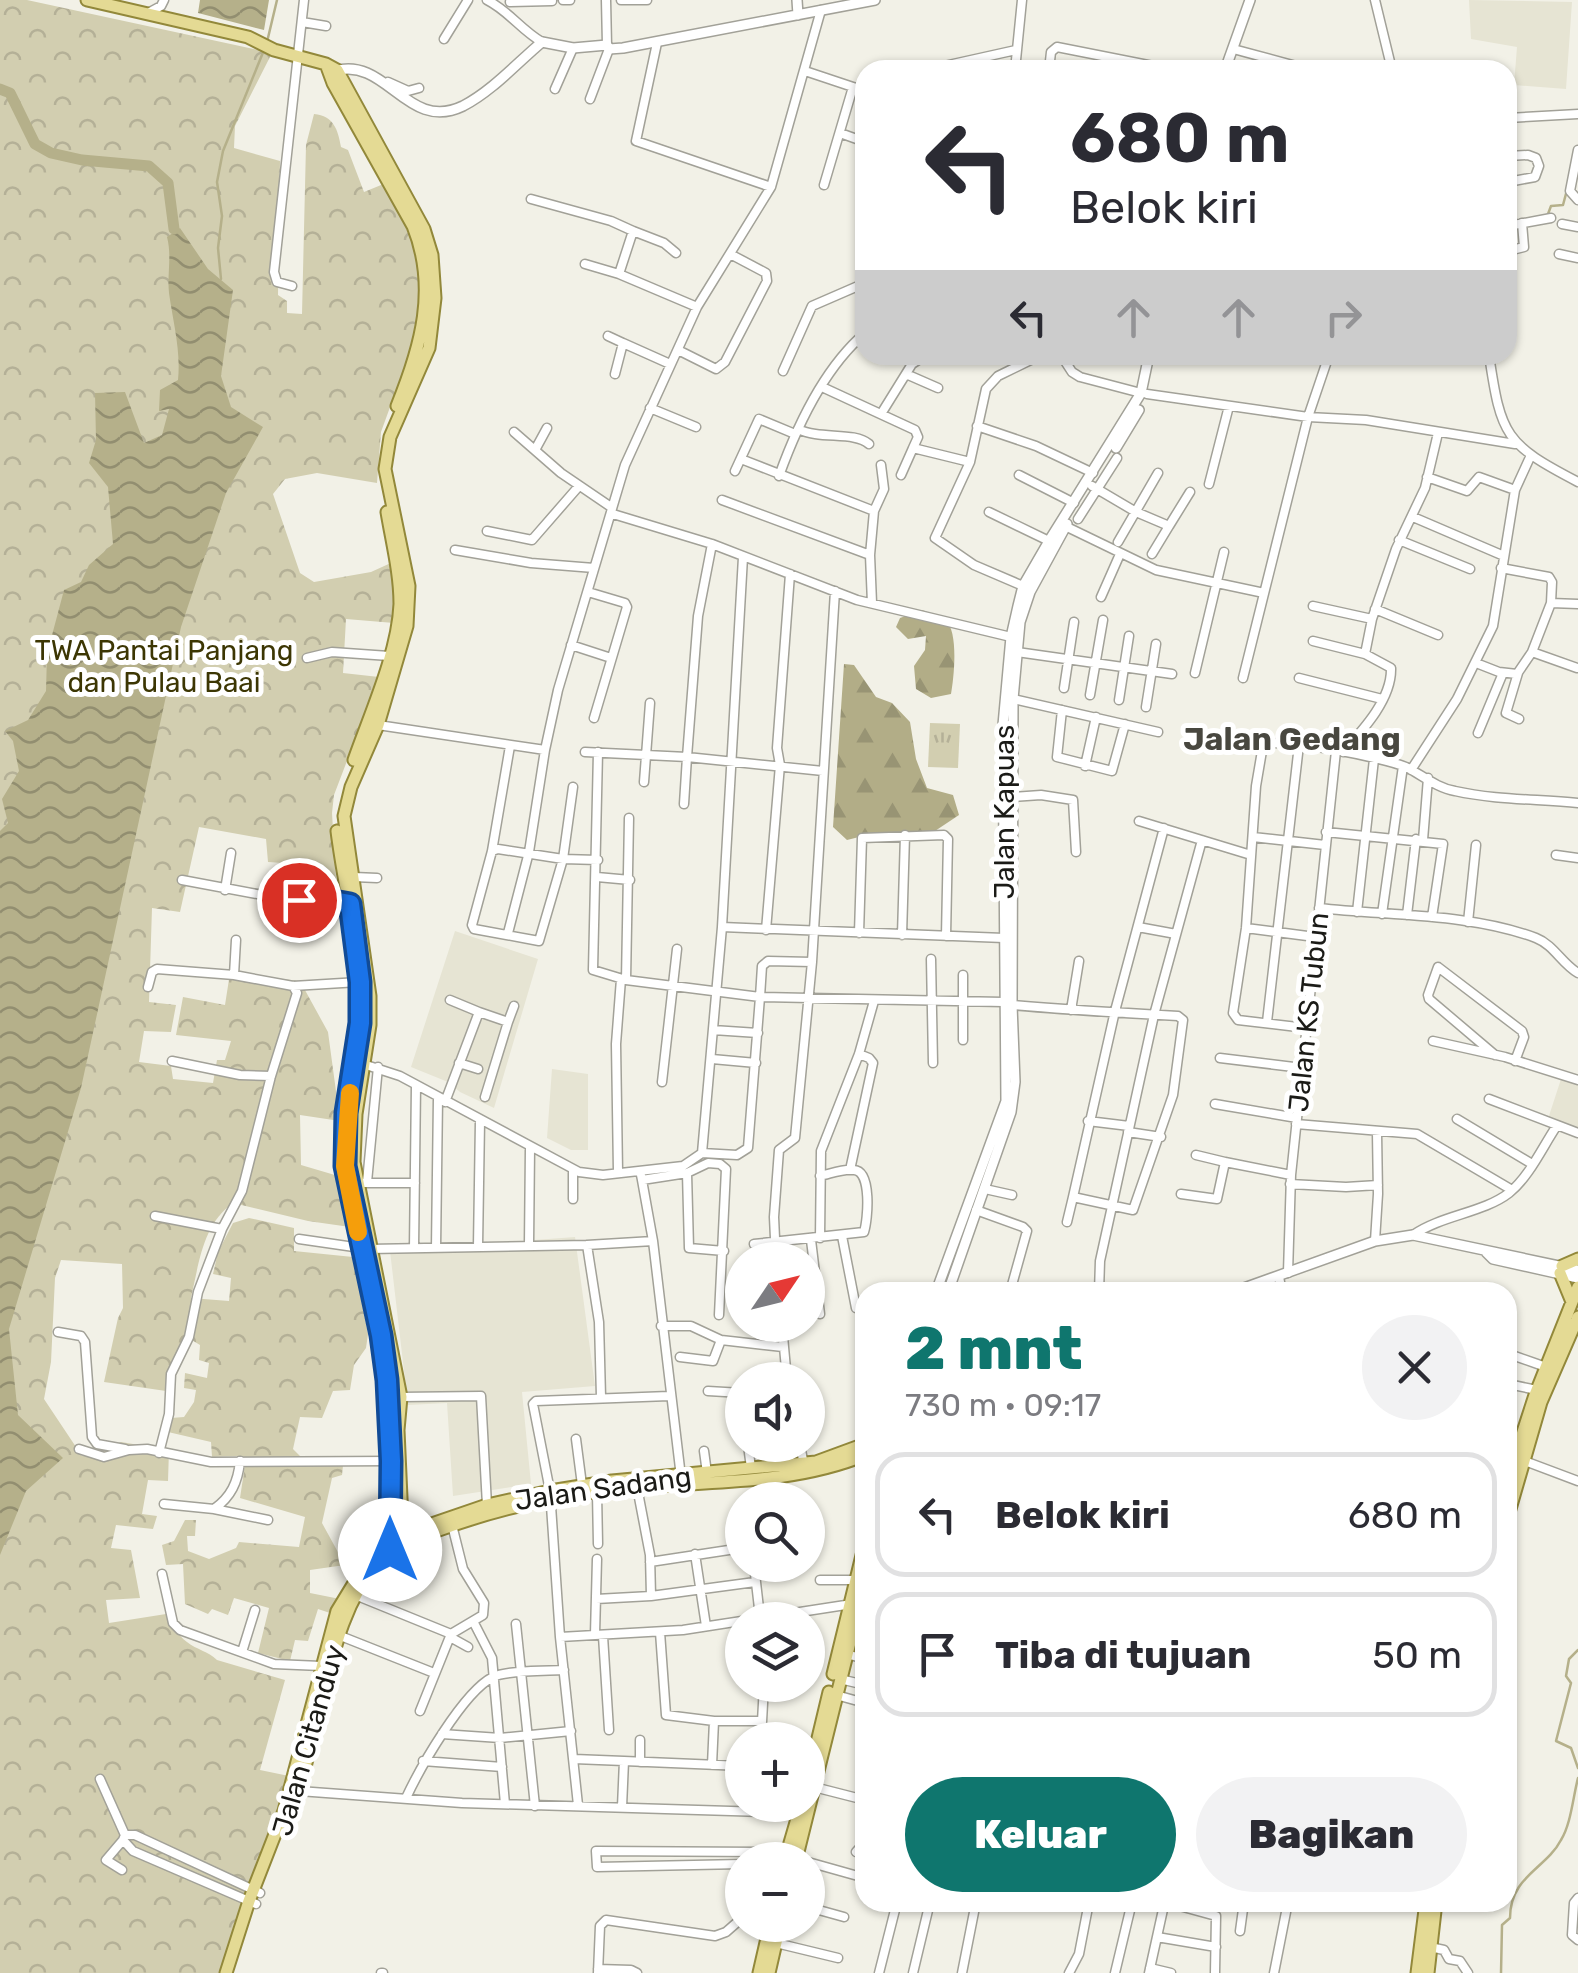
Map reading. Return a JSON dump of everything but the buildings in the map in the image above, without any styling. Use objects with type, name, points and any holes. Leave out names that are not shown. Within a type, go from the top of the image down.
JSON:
[{"type":"main road","points":[[87,0],[248,37],[331,70],[420,220],[432,255],[434,315],[429,348],[388,436],[382,475],[399,589],[396,633],[344,816],[370,996],[366,1064],[356,1114],[357,1184],[381,1335],[391,1461],[389,1544],[550,1496],[832,1468],[855,1459]]},
{"type":"main road","points":[[366,1064],[350,904],[336,830],[343,788],[378,725],[410,607],[404,553],[382,475]]},
{"type":"main road","points":[[365,1249],[401,1397],[398,1430],[402,1538]]},
{"type":"main road","points":[[1572,1302],[1561,1270],[1578,1259]]},
{"type":"main road","points":[[1517,1451],[1578,1287]]},
{"type":"main road","points":[[1517,1480],[1541,1402],[1578,1317]]},
{"type":"main road","name":"Jalan Sadang","points":[[402,1538],[487,1505],[550,1496],[582,1485],[681,1480],[751,1468],[804,1469],[855,1448]]},
{"type":"main road","name":"Jalan Citanduy","points":[[234,1973],[254,1897],[299,1791],[338,1635],[355,1595],[389,1544]]},
{"type":"main road","name":"Jalan Citanduy","points":[[226,1973],[284,1810],[344,1596],[370,1557],[389,1544]]},
{"type":"main road","points":[[825,1730],[855,1617]]},
{"type":"main road","points":[[825,1732],[855,1618]]},
{"type":"main road","points":[[1417,1973],[1425,1912]]},
{"type":"main road","points":[[1428,1973],[1435,1912]]},
{"type":"main road","points":[[759,1973],[766,1942]]},
{"type":"main road","points":[[769,1973],[776,1943]]},
{"type":"street","points":[[148,12],[164,0]]},
{"type":"street","points":[[292,286],[276,282],[274,272],[304,0]]},
{"type":"street","points":[[444,40],[468,0]]},
{"type":"street","points":[[487,0],[510,14],[529,35],[572,48],[657,42],[875,0]]},
{"type":"street","points":[[590,99],[608,47],[606,0]]},
{"type":"street","points":[[620,0],[647,0]]},
{"type":"street","points":[[797,0],[798,15]]},
{"type":"street","points":[[1016,60],[1022,0]]},
{"type":"street","points":[[1232,60],[1252,0]]},
{"type":"street","points":[[1231,60],[1252,0]]},
{"type":"street","points":[[1376,0],[1390,60]]},
{"type":"street","points":[[510,14],[510,1],[552,1]]},
{"type":"street","points":[[508,933],[530,852],[546,746],[571,645],[612,510],[650,408],[697,307],[771,187],[821,10]]},
{"type":"street","points":[[302,22],[326,26]]},
{"type":"street","points":[[379,78],[416,108],[443,112],[469,102],[542,42]]},
{"type":"street","points":[[657,42],[636,141],[771,187]]},
{"type":"street","points":[[1050,60],[1057,46],[1124,60]]},
{"type":"street","points":[[555,89],[572,48]]},
{"type":"street","points":[[971,60],[1016,50]]},
{"type":"street","points":[[1236,50],[1276,60]]},
{"type":"street","points":[[331,70],[346,69],[408,91],[419,88]]},
{"type":"street","points":[[805,71],[854,87],[824,185]]},
{"type":"street","points":[[1517,117],[1578,114]]},
{"type":"street","points":[[840,133],[855,138]]},
{"type":"street","points":[[1578,150],[1570,192],[1578,200]]},
{"type":"street","points":[[1517,156],[1536,158],[1539,166],[1535,177],[1517,180]]},
{"type":"street","points":[[531,199],[612,221],[676,252]]},
{"type":"street","points":[[1517,224],[1550,218]]},
{"type":"street","points":[[1517,248],[1524,246],[1522,223]]},
{"type":"street","points":[[1562,224],[1578,227]]},
{"type":"street","points":[[619,274],[633,231]]},
{"type":"street","points":[[678,350],[716,369],[725,362],[768,276],[730,254]]},
{"type":"street","points":[[1558,254],[1578,258]]},
{"type":"street","points":[[586,264],[697,307]]},
{"type":"street","points":[[782,371],[812,306],[855,287]]},
{"type":"street","points":[[608,336],[670,364]]},
{"type":"street","points":[[616,374],[623,343]]},
{"type":"street","points":[[779,476],[796,432],[822,386],[855,345]]},
{"type":"street","points":[[882,414],[912,365]]},
{"type":"street","points":[[1021,365],[991,381],[986,389],[970,462],[935,535],[936,541],[974,565],[1024,586]]},
{"type":"street","points":[[1069,365],[1080,378],[1144,393],[1515,444]]},
{"type":"street","name":"Jalan Kapuas","points":[[941,1282],[985,1189],[1011,1112],[1015,1082],[1004,938],[1012,699],[1020,622],[1030,592],[1066,526],[1094,488],[1144,393],[1150,365]]},
{"type":"street","points":[[1243,678],[1325,365]]},
{"type":"street","points":[[1491,365],[1500,414],[1515,444],[1578,482]]},
{"type":"street","points":[[906,374],[938,388]]},
{"type":"street","points":[[822,386],[915,430],[918,437],[901,475]]},
{"type":"street","name":"Jalan Kapuas","points":[[950,1282],[1006,1101],[1003,725],[1011,637],[1024,586],[1144,393]]},
{"type":"street","points":[[1209,484],[1229,406]]},
{"type":"street","points":[[650,408],[696,427]]},
{"type":"street","points":[[735,471],[759,419],[796,432],[863,438],[870,444]]},
{"type":"street","points":[[977,426],[1036,446],[1093,473]]},
{"type":"street","points":[[535,450],[547,428]]},
{"type":"street","points":[[514,432],[612,510],[872,603],[1011,637]]},
{"type":"street","points":[[1365,654],[1373,614],[1428,477],[1438,433]]},
{"type":"street","points":[[913,448],[970,462]]},
{"type":"street","points":[[1382,914],[1407,768],[1457,699],[1493,626],[1515,490],[1530,455]]},
{"type":"street","points":[[1078,519],[1094,488],[1117,458]]},
{"type":"street","points":[[741,460],[874,511]]},
{"type":"street","points":[[872,603],[870,555],[874,511],[884,490],[881,465]]},
{"type":"street","points":[[1118,542],[1158,472]]},
{"type":"street","points":[[1019,476],[1074,503]]},
{"type":"street","points":[[1428,477],[1467,490],[1479,477],[1515,490]]},
{"type":"street","points":[[486,531],[532,540],[579,486]]},
{"type":"street","points":[[1094,488],[1169,526]]},
{"type":"street","points":[[1152,554],[1190,492]]},
{"type":"street","points":[[722,500],[870,555]]},
{"type":"street","points":[[989,512],[1049,541]]},
{"type":"street","points":[[1413,517],[1504,556]]},
{"type":"street","points":[[1066,526],[1156,570],[1264,593]]},
{"type":"street","points":[[1400,540],[1470,569]]},
{"type":"street","points":[[684,804],[698,616],[712,544]]},
{"type":"street","points":[[455,550],[531,563],[594,568]]},
{"type":"street","points":[[1195,673],[1224,552]]},
{"type":"street","points":[[1101,597],[1120,554]]},
{"type":"street","points":[[702,1153],[722,927],[743,557]]},
{"type":"street","points":[[1501,568],[1549,577],[1552,582],[1552,603],[1532,652],[1518,673],[1506,713],[1519,719]]},
{"type":"street","points":[[766,930],[790,574]]},
{"type":"street","points":[[775,1242],[779,1150],[796,1138],[809,1000],[835,591]]},
{"type":"street","points":[[588,592],[627,604],[594,718]]},
{"type":"street","points":[[1552,603],[1578,604]]},
{"type":"street","points":[[1313,606],[1373,614],[1438,634]]},
{"type":"street","points":[[1090,694],[1103,620]]},
{"type":"street","points":[[1064,688],[1074,622]]},
{"type":"street","points":[[1119,700],[1129,636]]},
{"type":"street","points":[[1312,641],[1365,654],[1391,666],[1391,679],[1382,699],[1359,734],[1340,752]]},
{"type":"street","points":[[1146,707],[1156,644]]},
{"type":"street","points":[[571,645],[610,658]]},
{"type":"street","points":[[307,658],[332,652],[388,656]]},
{"type":"street","points":[[1017,652],[1172,674]]},
{"type":"street","points":[[1532,652],[1577,668]]},
{"type":"street","points":[[1476,663],[1503,673],[1518,673]]},
{"type":"street","points":[[1478,733],[1503,673]]},
{"type":"street","points":[[1299,678],[1382,699]]},
{"type":"street","points":[[1012,699],[1158,732]]},
{"type":"street","points":[[644,782],[650,703]]},
{"type":"street","points":[[1062,710],[1057,757],[1085,766],[1112,771],[1125,724]]},
{"type":"street","points":[[1085,766],[1096,717]]},
{"type":"street","points":[[378,725],[510,746],[546,746]]},
{"type":"street","points":[[1306,1028],[1234,1017],[1262,747],[1272,742],[1300,745],[1374,759],[1407,768],[1456,792],[1578,803]]},
{"type":"street","points":[[1267,1022],[1300,745]]},
{"type":"street","points":[[510,746],[492,851],[472,926],[539,941]]},
{"type":"street","points":[[585,752],[688,757],[823,772]]},
{"type":"street","points":[[598,752],[598,860],[592,966],[596,972],[623,980],[760,997],[1008,1003],[1178,1016],[1184,1022],[1172,1095],[1135,1208],[1131,1211],[1073,1197]]},
{"type":"street","name":"Jalan KS Tubun","points":[[1283,1282],[1326,832],[1340,752]]},
{"type":"street","points":[[1357,912],[1374,759]]},
{"type":"street","points":[[1407,916],[1428,778]]},
{"type":"street","points":[[535,955],[562,859],[573,787]]},
{"type":"street","points":[[1011,798],[1041,795],[1073,800],[1076,852]]},
{"type":"street","points":[[618,1172],[616,1044],[630,880],[629,818]]},
{"type":"street","points":[[1139,821],[1251,855]]},
{"type":"street","points":[[1067,1222],[1115,1011],[1164,828]]},
{"type":"street","points":[[1326,832],[1440,842],[1444,846],[1432,916]]},
{"type":"street","points":[[859,933],[860,840],[870,836],[944,835],[948,839],[946,936]]},
{"type":"street","points":[[902,934],[905,836]]},
{"type":"street","points":[[1253,836],[1325,845]]},
{"type":"street","points":[[1099,1282],[1111,1206],[1154,1015],[1202,840]]},
{"type":"street","points":[[1468,922],[1476,844]]},
{"type":"street","points":[[492,851],[598,860]]},
{"type":"street","points":[[225,890],[232,853]]},
{"type":"street","points":[[1556,856],[1578,858]]},
{"type":"street","points":[[354,876],[377,878]]},
{"type":"street","points":[[597,878],[630,880]]},
{"type":"street","points":[[182,880],[289,900],[311,897],[350,904]]},
{"type":"street","points":[[1319,908],[1432,916],[1536,938],[1578,973]]},
{"type":"street","points":[[1138,926],[1176,934]]},
{"type":"street","points":[[722,927],[1004,938]]},
{"type":"street","points":[[1246,928],[1315,937]]},
{"type":"street","points":[[234,975],[236,940]]},
{"type":"street","points":[[662,1082],[677,949]]},
{"type":"street","points":[[932,959],[933,1063]]},
{"type":"street","points":[[641,1175],[684,1166],[702,1153],[737,1156],[746,1152],[762,966],[768,961],[812,962]]},
{"type":"street","points":[[1071,1010],[1079,962]]},
{"type":"street","points":[[1495,1055],[1430,999],[1428,994],[1438,967],[1522,1030],[1524,1036],[1515,1061]]},
{"type":"street","points":[[148,987],[154,969],[234,975],[293,986],[360,982]]},
{"type":"street","points":[[963,975],[963,1040]]},
{"type":"street","points":[[158,1453],[169,1414],[171,1374],[189,1338],[198,1292],[222,1229],[242,1190],[297,993],[293,986]]},
{"type":"street","points":[[450,1000],[508,1022]]},
{"type":"street","points":[[816,1242],[821,1150],[859,1054],[874,1001]]},
{"type":"street","points":[[485,1097],[514,1006]]},
{"type":"street","points":[[436,1248],[441,1100],[479,1012]]},
{"type":"street","points":[[713,1030],[758,1033]]},
{"type":"street","points":[[1434,1041],[1578,1080]]},
{"type":"street","points":[[850,1170],[872,1063],[872,1059],[859,1054]]},
{"type":"street","points":[[1220,1058],[1302,1068]]},
{"type":"street","points":[[712,1060],[756,1063]]},
{"type":"street","points":[[172,1062],[226,1073],[271,1076]]},
{"type":"street","points":[[366,1064],[416,1085],[572,1170],[641,1175],[687,1173],[708,1164],[720,1164],[726,1169],[719,1315]]},
{"type":"street","points":[[459,1064],[478,1069]]},
{"type":"street","points":[[414,1248],[416,1085]]},
{"type":"street","points":[[1489,1099],[1578,1133]]},
{"type":"street","points":[[1215,1104],[1297,1121],[1420,1136],[1512,1190]]},
{"type":"street","points":[[1457,1119],[1532,1164]]},
{"type":"street","points":[[478,1246],[480,1120]]},
{"type":"street","points":[[1088,1121],[1161,1138]]},
{"type":"street","points":[[1262,1282],[1375,1241],[1412,1235],[1439,1220],[1490,1203],[1512,1190],[1556,1127]]},
{"type":"street","points":[[1375,1241],[1377,1133]]},
{"type":"street","points":[[530,1148],[530,1244]]},
{"type":"street","points":[[1196,1155],[1290,1179],[1346,1187],[1378,1184]]},
{"type":"street","points":[[1181,1194],[1216,1199],[1225,1162]]},
{"type":"street","points":[[416,1166],[436,1166]]},
{"type":"street","points":[[572,1170],[572,1199]]},
{"type":"street","points":[[791,1242],[864,1232],[867,1226],[865,1180],[859,1170],[820,1176]]},
{"type":"street","points":[[687,1173],[689,1248],[724,1251]]},
{"type":"street","points":[[641,1175],[653,1241],[681,1480]]},
{"type":"street","points":[[357,1184],[436,1192]]},
{"type":"street","points":[[985,1189],[1012,1196]]},
{"type":"street","points":[[976,1210],[1024,1227],[1027,1232],[1013,1282]]},
{"type":"street","points":[[155,1216],[222,1229]]},
{"type":"street","points":[[415,1220],[436,1219]]},
{"type":"street","points":[[1412,1235],[1486,1252],[1493,1259],[1578,1270]]},
{"type":"street","points":[[842,1236],[855,1303]]},
{"type":"street","points":[[299,1240],[365,1249],[653,1241]]},
{"type":"street","points":[[588,1245],[599,1322],[601,1397]]},
{"type":"street","points":[[1561,1270],[1578,1278]]},
{"type":"street","points":[[662,1326],[697,1327],[721,1340],[784,1347]]},
{"type":"street","points":[[58,1332],[81,1336],[85,1342],[92,1437],[97,1444],[211,1462],[391,1461]]},
{"type":"street","points":[[680,1357],[713,1361],[721,1340]]},
{"type":"street","points":[[784,1342],[785,1362]]},
{"type":"street","points":[[1517,1357],[1546,1367]]},
{"type":"street","points":[[1517,1386],[1537,1390]]},
{"type":"street","points":[[708,1390],[725,1392]]},
{"type":"street","points":[[401,1397],[481,1396],[487,1505]]},
{"type":"street","points":[[578,1805],[550,1496],[534,1403],[669,1396]]},
{"type":"street","points":[[576,1439],[582,1485]]},
{"type":"street","points":[[79,1448],[104,1458],[129,1450]]},
{"type":"street","points":[[704,1451],[708,1473]]},
{"type":"street","points":[[1522,1460],[1578,1481]]},
{"type":"street","points":[[214,1509],[230,1495],[240,1461]]},
{"type":"street","points":[[750,1462],[751,1468]]},
{"type":"street","points":[[803,1462],[804,1469]]},
{"type":"street","points":[[637,1487],[650,1562],[651,1596]]},
{"type":"street","points":[[597,1493],[598,1544]]},
{"type":"street","points":[[164,1504],[268,1520]]},
{"type":"street","points":[[420,1711],[450,1636],[483,1615],[485,1607],[463,1569],[452,1525]]},
{"type":"street","points":[[650,1562],[725,1550]]},
{"type":"street","points":[[695,1554],[706,1626]]},
{"type":"street","points":[[596,1559],[596,1600],[609,1730]]},
{"type":"street","points":[[162,1574],[176,1627],[288,1667],[322,1666]]},
{"type":"street","points":[[825,1581],[855,1585]]},
{"type":"street","points":[[596,1600],[755,1582],[760,1602]]},
{"type":"street","points":[[355,1595],[468,1647]]},
{"type":"street","points":[[242,1652],[255,1610]]},
{"type":"street","points":[[825,1613],[855,1610]]},
{"type":"street","points":[[473,1622],[488,1647],[494,1676],[506,1804]]},
{"type":"street","points":[[560,1637],[660,1632],[725,1623]]},
{"type":"street","points":[[516,1624],[535,1806]]},
{"type":"street","points":[[660,1632],[666,1715],[762,1721],[763,1702]]},
{"type":"street","points":[[338,1635],[434,1673]]},
{"type":"street","points":[[846,1654],[855,1656]]},
{"type":"street","points":[[406,1798],[442,1734],[494,1676],[564,1670]]},
{"type":"street","points":[[840,1679],[855,1683]]},
{"type":"street","points":[[836,1695],[855,1700]]},
{"type":"street","points":[[712,1764],[714,1721]]},
{"type":"street","points":[[442,1734],[500,1738],[571,1731]]},
{"type":"street","points":[[640,1740],[640,1762]]},
{"type":"street","points":[[574,1759],[725,1765]]},
{"type":"street","points":[[424,1761],[502,1767]]},
{"type":"street","points":[[622,1807],[624,1761]]},
{"type":"street","points":[[100,1779],[133,1851],[254,1897]]},
{"type":"street","points":[[825,1788],[855,1797]]},
{"type":"street","points":[[299,1791],[535,1806],[725,1809]]},
{"type":"street","points":[[122,1870],[106,1860],[124,1837],[136,1835],[254,1897]]},
{"type":"street","points":[[644,1850],[646,1864]]},
{"type":"street","points":[[725,1854],[596,1851],[596,1868],[725,1864]]},
{"type":"street","points":[[825,1867],[855,1875]]},
{"type":"street","points":[[1578,1898],[1574,1904],[1572,1936],[1578,1940]]},
{"type":"street","points":[[825,1912],[844,1917]]},
{"type":"street","points":[[879,1973],[894,1912]]},
{"type":"street","points":[[913,1973],[928,1912]]},
{"type":"street","points":[[962,1973],[974,1912]]},
{"type":"street","points":[[1069,1973],[1079,1954],[1087,1912]]},
{"type":"street","points":[[1115,1973],[1130,1912]]},
{"type":"street","points":[[1160,1912],[1150,1970],[1170,1973]]},
{"type":"street","points":[[1204,1912],[1218,1918],[1215,1973]]},
{"type":"street","points":[[1240,1931],[1243,1912]]},
{"type":"street","points":[[1274,1973],[1286,1912]]},
{"type":"street","points":[[637,1973],[598,1971],[600,1926],[606,1920],[715,1936],[725,1932]]},
{"type":"street","points":[[1157,1937],[1216,1947]]},
{"type":"street","points":[[776,1943],[838,1958]]},
{"type":"street","points":[[1430,1947],[1444,1950],[1449,1958],[1462,1963],[1468,1973]]},
{"type":"shaded area","points":[[1469,0],[1572,2],[1566,89],[1517,85],[1517,47],[1471,39]]},
{"type":"shaded area","points":[[455,931],[538,959],[494,1108],[411,1067]]},
{"type":"shaded area","points":[[552,1069],[588,1074],[588,1150],[571,1150],[547,1138]]},
{"type":"shaded area","points":[[1562,1076],[1578,1082],[1578,1132],[1547,1122]]},
{"type":"shaded area","points":[[575,1237],[595,1386],[522,1392],[531,1484],[453,1496],[447,1403],[408,1405],[390,1251]]},
{"type":"green space","name":"TWA Pantai Panjang dan Pulau Baai","points":[[0,0],[27,0],[272,53],[235,126],[234,148],[280,161],[278,295],[287,301],[287,313],[302,314],[306,145],[314,114],[334,125],[364,192],[386,183],[413,226],[423,289],[418,330],[381,432],[377,483],[317,473],[285,479],[273,494],[300,573],[314,582],[371,572],[393,562],[394,623],[346,619],[343,673],[379,677],[334,795],[336,879],[301,878],[299,864],[268,862],[266,839],[199,827],[180,912],[152,908],[149,1002],[176,1005],[171,1032],[144,1031],[139,1062],[171,1066],[173,1079],[213,1083],[217,1060],[225,1060],[231,1041],[176,1035],[183,997],[225,1005],[230,973],[300,981],[328,1032],[340,1121],[300,1115],[301,1165],[345,1178],[350,1227],[233,1203],[209,1233],[191,1298],[229,1301],[231,1278],[213,1274],[218,1252],[233,1223],[249,1218],[294,1228],[294,1251],[353,1257],[368,1334],[366,1348],[354,1365],[350,1390],[333,1391],[322,1418],[300,1417],[293,1449],[300,1456],[344,1456],[342,1475],[332,1478],[322,1523],[345,1565],[310,1570],[310,1593],[340,1599],[333,1614],[318,1609],[308,1641],[295,1640],[290,1661],[258,1653],[269,1608],[234,1598],[228,1615],[212,1609],[208,1614],[185,1604],[183,1564],[166,1565],[162,1545],[174,1541],[185,1520],[196,1520],[195,1536],[187,1536],[188,1551],[209,1559],[236,1548],[239,1542],[299,1547],[305,1517],[240,1498],[245,1465],[240,1463],[241,1456],[212,1457],[211,1442],[168,1432],[171,1418],[184,1417],[194,1402],[196,1390],[184,1388],[185,1373],[207,1378],[209,1363],[199,1360],[200,1345],[190,1339],[166,1391],[104,1382],[123,1308],[122,1264],[61,1260],[55,1278],[51,1362],[44,1399],[82,1456],[121,1442],[169,1450],[168,1481],[148,1480],[142,1514],[157,1516],[153,1529],[116,1525],[111,1548],[131,1550],[140,1598],[106,1600],[109,1623],[166,1614],[184,1639],[217,1660],[285,1680],[260,1770],[289,1776],[221,1973],[0,1973]]},
{"type":"green space","points":[[922,610],[949,625],[954,655],[951,694],[931,698],[916,689],[914,666],[925,650],[926,636],[908,639],[896,627],[900,618]]},
{"type":"green space","points":[[844,664],[854,665],[876,697],[892,703],[910,722],[916,759],[927,788],[953,795],[959,815],[932,833],[875,833],[847,840],[833,827]]},
{"type":"green space","points":[[930,723],[960,724],[958,768],[928,767]]},
{"type":"water","points":[[200,0],[269,0],[264,30],[198,13]]},
{"type":"water","points":[[180,228],[208,269],[233,290],[221,376],[231,407],[263,427],[226,493],[181,627],[81,1088],[9,1329],[18,1415],[63,1458],[26,1491],[0,1555],[0,831],[8,823],[2,799],[19,771],[13,741],[5,731],[28,720],[46,691],[47,654],[64,590],[81,582],[89,565],[113,544],[108,487],[89,463],[96,440],[95,393],[125,392],[144,443],[162,435],[169,409],[159,411],[160,390],[178,380],[179,369],[169,293],[167,237]]},
{"type":"waterway","points":[[267,42],[277,0]]},
{"type":"waterway","points":[[221,279],[218,248],[222,216],[217,182],[223,151],[264,50]]},
{"type":"waterway","points":[[0,89],[10,93],[35,144],[51,153],[149,166],[168,183],[174,229]]},
{"type":"waterway","points":[[1548,214],[1551,206],[1563,205],[1567,190]]},
{"type":"waterway","points":[[1578,1650],[1569,1659],[1566,1676],[1571,1683],[1556,1741],[1571,1748],[1578,1768]]},
{"type":"waterway","points":[[1517,1890],[1555,1850],[1564,1834],[1578,1778]]},
{"type":"waterway","points":[[1501,1973],[1502,1925],[1511,1912]]},
{"type":"slow traffic","points":[[350,1093],[345,1166],[358,1232]]},
{"type":"district","name":"Jalan Gedang","points":[[1292,739]]},
{"type":"route","points":[[299,900],[311,897],[350,904],[360,982],[360,1023],[346,1113],[345,1166],[387,1380],[390,1550]]}]
